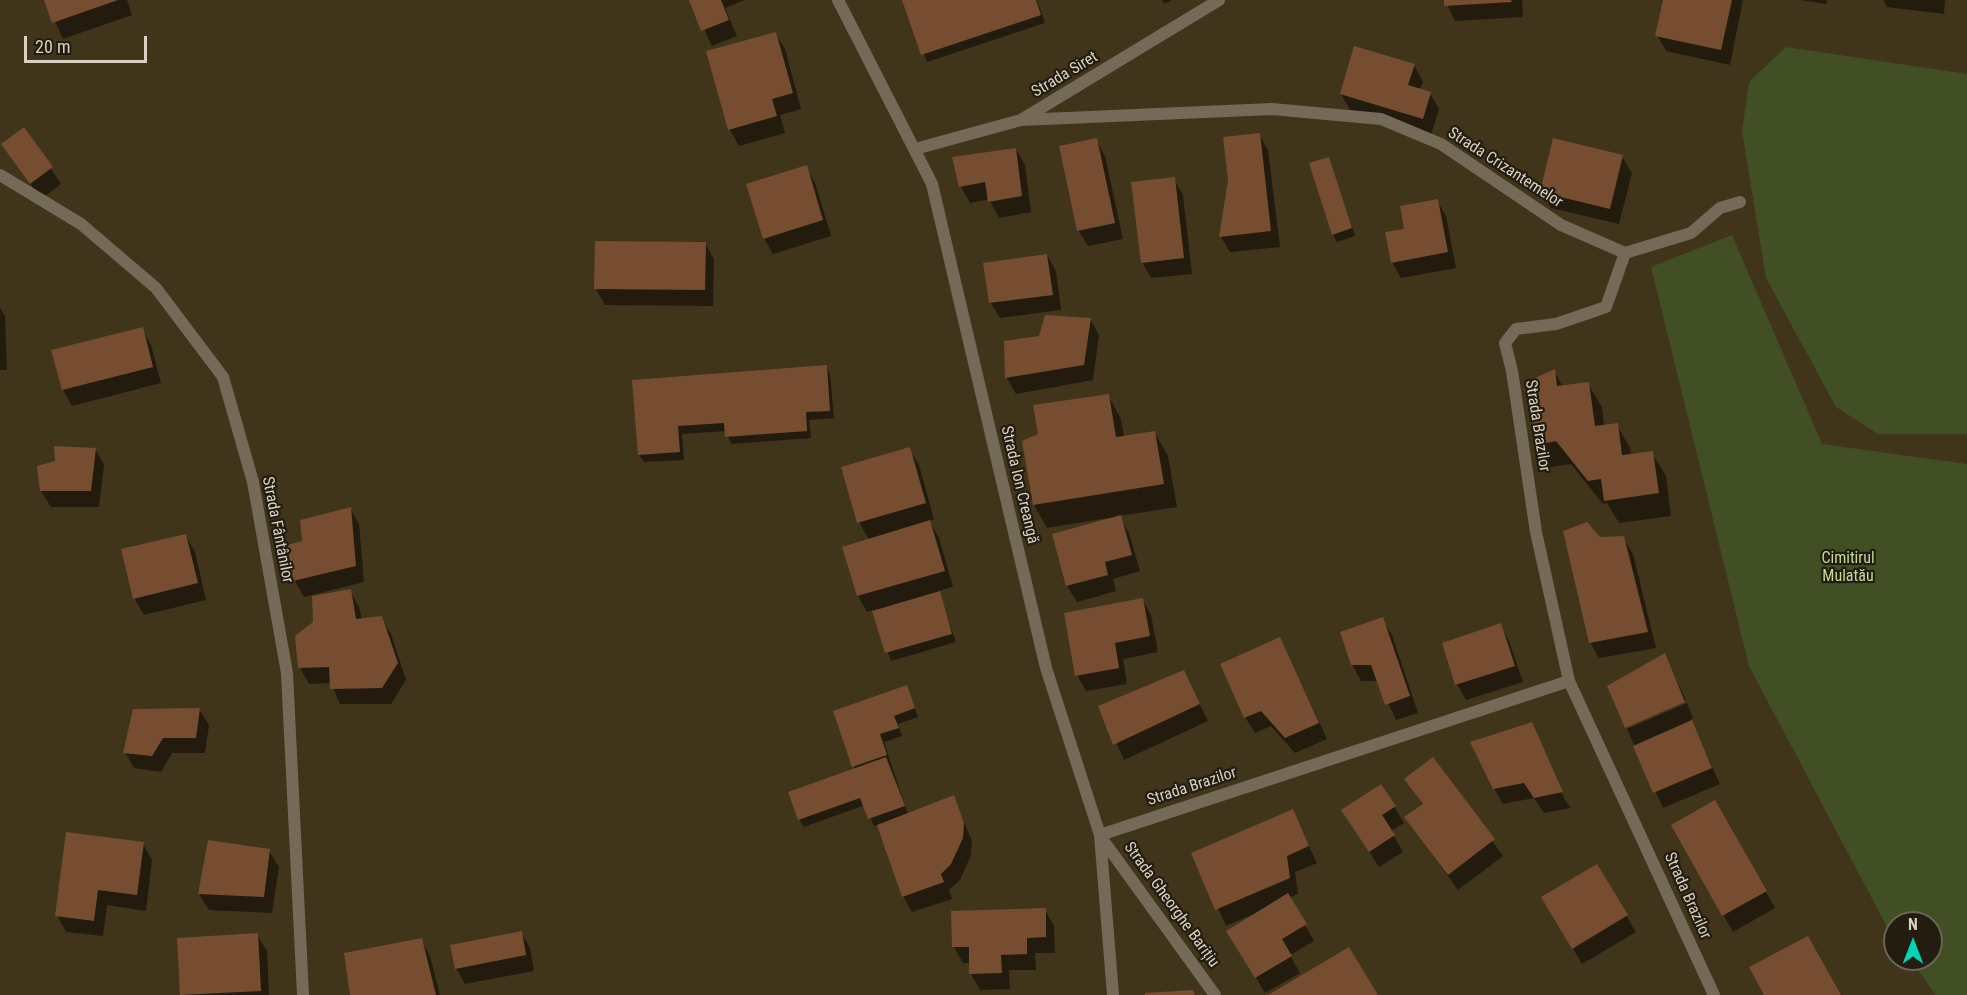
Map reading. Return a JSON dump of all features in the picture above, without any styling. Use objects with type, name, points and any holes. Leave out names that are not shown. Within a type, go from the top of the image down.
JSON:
[{"type":"street","name":"Strada Ion Creangă","points":[[837,0],[932,184],[1046,668],[1100,835],[1113,995]]},
{"type":"street","name":"Strada Siret","points":[[915,149],[1021,120],[1219,0]]},
{"type":"street","name":"Strada Crizantemelor","points":[[1021,120],[1272,109],[1381,119],[1441,144],[1561,225],[1625,253]]},
{"type":"street","name":"Strada Fântânilor","points":[[0,175],[81,224],[156,288],[223,378],[253,482],[287,673],[303,995]]},
{"type":"street","points":[[1625,253],[1690,233],[1720,208],[1740,202]]},
{"type":"street","name":"Strada Brazilor","points":[[1625,253],[1606,308],[1556,324],[1516,328],[1505,343],[1512,371],[1536,532],[1569,681],[1714,995]]},
{"type":"street","name":"Strada Brazilor","points":[[1100,835],[1569,681]]},
{"type":"street","name":"Strada Gheorghe Barițiu","points":[[1100,835],[1215,995]]},
{"type":"green space","points":[[1786,47],[1967,74],[1967,434],[1878,434],[1836,407],[1766,278],[1742,131],[1749,82]]},
{"type":"green space","name":"Cimitirul Mulatău","points":[[1732,235],[1822,444],[1967,464],[1967,995],[1936,995],[1919,971],[1943,971],[1943,911],[1883,911],[1883,919],[1749,666],[1651,267]]},
{"type":"building","points":[[44,0],[118,0],[52,23]]},
{"type":"building","points":[[689,0],[721,0],[729,20],[701,31]]},
{"type":"building","points":[[902,0],[1036,0],[1041,15],[921,55]]},
{"type":"building","points":[[1444,0],[1511,0],[1512,2],[1444,6]]},
{"type":"building","points":[[1663,0],[1732,0],[1721,50],[1655,36]]},
{"type":"building","points":[[776,32],[793,93],[772,99],[777,116],[728,130],[706,51]]},
{"type":"building","points":[[1354,46],[1415,64],[1408,85],[1431,92],[1423,119],[1340,94]]},
{"type":"building","points":[[24,127],[53,167],[30,184],[1,144]]},
{"type":"building","points":[[1260,133],[1271,231],[1219,237],[1228,180],[1223,137]]},
{"type":"building","points":[[1097,138],[1115,223],[1077,231],[1059,146]]},
{"type":"building","points":[[1553,138],[1623,155],[1610,209],[1540,192]]},
{"type":"building","points":[[1016,148],[1022,196],[988,202],[985,182],[959,187],[952,157]]},
{"type":"building","points":[[1329,157],[1352,228],[1332,235],[1309,163]]},
{"type":"building","points":[[807,165],[823,220],[763,239],[746,184]]},
{"type":"building","points":[[1175,177],[1184,258],[1141,263],[1131,182]]},
{"type":"building","points":[[1438,199],[1448,252],[1391,263],[1385,232],[1404,229],[1400,206]]},
{"type":"building","points":[[595,241],[706,242],[705,290],[594,289]]},
{"type":"building","points":[[1047,254],[1053,295],[989,303],[983,263]]},
{"type":"building","points":[[1045,315],[1091,318],[1084,365],[1005,378],[1004,341],[1039,336]]},
{"type":"building","points":[[143,327],[153,367],[62,390],[51,350]]},
{"type":"building","points":[[827,365],[830,411],[806,412],[807,431],[725,437],[724,423],[678,426],[680,452],[638,455],[632,380]]},
{"type":"building","points":[[1555,369],[1557,386],[1589,382],[1595,426],[1618,423],[1622,455],[1653,451],[1659,493],[1604,501],[1601,479],[1588,481],[1556,441],[1536,445],[1526,382]]},
{"type":"building","points":[[1109,394],[1116,437],[1155,431],[1164,484],[1033,505],[1022,441],[1038,434],[1033,405]]},
{"type":"building","points":[[54,446],[96,448],[91,491],[40,491],[37,466],[55,461]]},
{"type":"building","points":[[910,447],[926,503],[857,523],[841,467]]},
{"type":"building","points":[[351,507],[356,566],[293,581],[287,545],[302,541],[300,520]]},
{"type":"building","points":[[1121,515],[1132,555],[1105,562],[1108,575],[1066,586],[1052,534]]},
{"type":"building","points":[[930,520],[945,571],[857,596],[842,547]]},
{"type":"building","points":[[1587,522],[1600,537],[1624,536],[1648,632],[1589,643],[1563,531]]},
{"type":"building","points":[[186,534],[198,583],[133,599],[121,549]]},
{"type":"building","points":[[351,589],[356,619],[382,616],[398,663],[382,688],[330,689],[329,667],[298,668],[295,636],[313,622],[312,596]]},
{"type":"building","points":[[940,591],[952,634],[885,653],[872,611]]},
{"type":"building","points":[[1143,598],[1150,636],[1115,643],[1119,668],[1075,676],[1064,613]]},
{"type":"building","points":[[1383,617],[1410,696],[1385,705],[1371,665],[1351,665],[1340,632]]},
{"type":"building","points":[[1501,623],[1515,666],[1455,685],[1442,643]]},
{"type":"building","points":[[1280,637],[1319,723],[1285,738],[1261,711],[1244,718],[1220,664]]},
{"type":"building","points":[[1665,653],[1685,702],[1625,728],[1607,686]]},
{"type":"building","points":[[1184,670],[1200,704],[1113,745],[1098,706]]},
{"type":"building","points":[[907,685],[915,708],[894,716],[899,728],[880,734],[887,755],[852,767],[833,711]]},
{"type":"building","points":[[200,708],[196,738],[163,738],[152,756],[123,753],[133,709]]},
{"type":"building","points":[[1692,720],[1712,768],[1653,793],[1633,746]]},
{"type":"building","points":[[1532,722],[1563,792],[1534,798],[1524,783],[1493,789],[1470,742]]},
{"type":"building","points":[[886,757],[905,806],[868,819],[860,798],[798,820],[788,792]]},
{"type":"building","points":[[1433,757],[1495,839],[1448,875],[1404,817],[1423,804],[1404,779]]},
{"type":"building","points":[[1381,784],[1396,806],[1382,815],[1395,835],[1369,852],[1341,810]]},
{"type":"building","points":[[954,795],[964,823],[963,838],[951,864],[941,874],[944,882],[902,897],[877,825]]},
{"type":"building","points":[[1715,800],[1767,891],[1722,916],[1671,825]]},
{"type":"building","points":[[1293,809],[1309,846],[1287,856],[1290,878],[1215,910],[1191,853]]},
{"type":"building","points":[[66,832],[144,842],[137,895],[98,890],[94,921],[55,916]]},
{"type":"building","points":[[208,840],[270,849],[264,897],[198,894]]},
{"type":"building","points":[[1597,864],[1628,915],[1572,949],[1541,897]]},
{"type":"building","points":[[1288,893],[1307,924],[1282,939],[1292,956],[1255,978],[1226,931]]},
{"type":"building","points":[[1046,908],[1046,937],[1027,938],[1027,954],[1001,955],[1002,973],[969,974],[969,947],[952,947],[951,911]]},
{"type":"building","points":[[522,931],[526,955],[455,969],[450,945]]},
{"type":"building","points":[[258,933],[261,991],[180,995],[177,938]]},
{"type":"building","points":[[1808,936],[1841,995],[1764,995],[1749,967]]},
{"type":"building","points":[[422,938],[436,995],[350,995],[344,953]]},
{"type":"building","points":[[1349,947],[1378,995],[1268,995]]},
{"type":"building","points":[[1193,990],[1195,995],[1145,995],[1145,993]]}]
